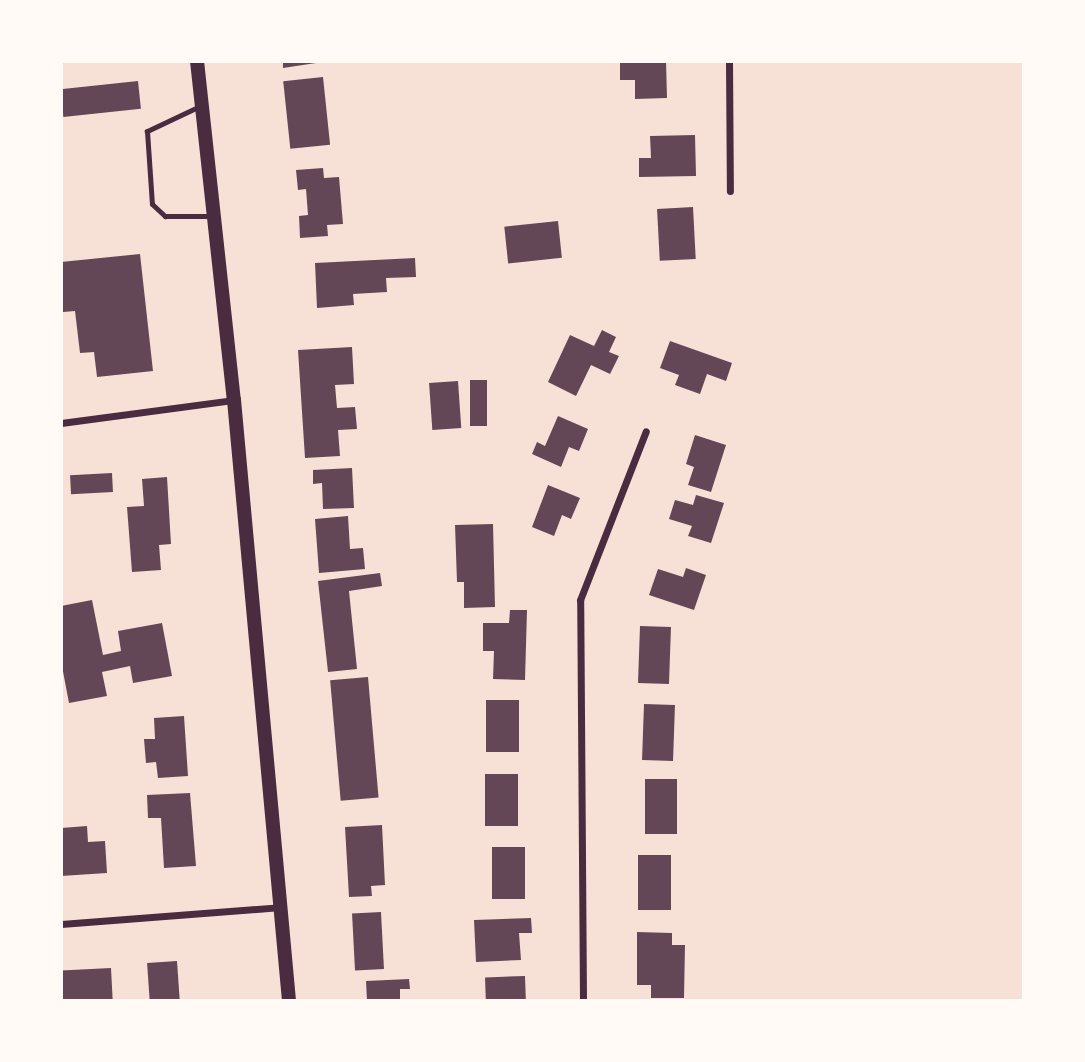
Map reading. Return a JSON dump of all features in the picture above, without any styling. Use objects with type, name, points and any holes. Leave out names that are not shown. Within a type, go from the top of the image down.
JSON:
[{"type":"main road","points":[[197,61],[234,400],[289,1001]]},
{"type":"street","points":[[729,61],[730,191]]},
{"type":"street","points":[[61,423],[234,400]]},
{"type":"street","points":[[583,1001],[580,600],[646,430]]},
{"type":"street","points":[[61,924],[280,907]]},
{"type":"lane","points":[[202,104],[147,131],[152,204],[165,216],[214,216]]},
{"type":"building","points":[[283,61],[316,61],[316,63],[283,68]]},
{"type":"building","points":[[620,61],[666,61],[667,98],[635,99],[635,80],[620,80]]},
{"type":"building","points":[[323,77],[330,145],[290,149],[283,81]]},
{"type":"building","points":[[138,81],[141,109],[63,117],[61,89]]},
{"type":"building","points":[[695,135],[696,176],[639,177],[639,158],[651,158],[650,136]]},
{"type":"building","points":[[323,168],[324,178],[339,177],[343,224],[327,225],[328,236],[300,238],[299,216],[308,215],[306,189],[298,190],[296,170]]},
{"type":"building","points":[[693,207],[696,259],[660,261],[657,209]]},
{"type":"building","points":[[558,221],[562,258],[508,263],[504,227]]},
{"type":"building","points":[[140,254],[153,371],[97,377],[94,352],[80,353],[75,311],[63,312],[61,262]]},
{"type":"building","points":[[415,258],[416,277],[386,278],[387,292],[353,294],[354,305],[317,308],[315,263]]},
{"type":"building","points":[[602,330],[616,337],[609,352],[619,356],[610,374],[591,365],[576,396],[548,382],[570,335],[594,346]]},
{"type":"building","points":[[670,341],[732,363],[726,381],[707,374],[700,394],[675,385],[679,375],[660,368]]},
{"type":"building","points":[[352,347],[354,384],[335,385],[337,408],[355,407],[357,429],[338,430],[340,456],[305,458],[298,350]]},
{"type":"building","points":[[470,380],[487,380],[487,426],[470,426]]},
{"type":"building","points":[[458,381],[461,428],[432,430],[429,383]]},
{"type":"building","points":[[558,416],[588,429],[579,451],[569,447],[561,467],[532,454],[537,442],[545,446]]},
{"type":"building","points":[[695,435],[726,445],[711,492],[688,485],[694,467],[686,464]]},
{"type":"building","points":[[352,468],[354,508],[323,509],[322,483],[313,484],[313,470]]},
{"type":"building","points":[[112,473],[113,492],[71,494],[70,475]]},
{"type":"building","points":[[167,477],[171,544],[159,545],[161,570],[132,572],[127,507],[144,506],[142,479]]},
{"type":"building","points":[[548,485],[580,498],[571,519],[562,515],[554,536],[532,527]]},
{"type":"building","points":[[696,495],[724,503],[711,543],[688,536],[692,526],[669,519],[675,500],[693,505]]},
{"type":"building","points":[[348,516],[350,549],[363,548],[365,569],[319,573],[315,519]]},
{"type":"building","points":[[493,524],[495,607],[464,608],[464,582],[457,582],[455,525]]},
{"type":"building","points":[[686,568],[706,575],[694,610],[649,595],[658,569],[683,577]]},
{"type":"building","points":[[380,573],[382,586],[349,591],[357,669],[328,672],[318,581]]},
{"type":"building","points":[[92,600],[103,655],[121,651],[118,631],[162,623],[172,676],[133,683],[130,666],[102,672],[107,696],[69,703],[61,661],[61,606]]},
{"type":"building","points":[[510,610],[527,610],[525,680],[493,679],[494,651],[483,651],[483,623],[509,623]]},
{"type":"building","points":[[640,626],[671,627],[669,684],[638,683]]},
{"type":"building","points":[[368,677],[379,798],[341,801],[330,680]]},
{"type":"building","points":[[486,700],[519,700],[519,752],[486,752]]},
{"type":"building","points":[[644,704],[675,705],[673,761],[642,760]]},
{"type":"building","points":[[184,716],[188,776],[158,778],[156,762],[146,763],[144,739],[155,739],[154,718]]},
{"type":"building","points":[[485,774],[518,774],[518,826],[485,826]]},
{"type":"building","points":[[645,779],[677,779],[677,834],[645,834]]},
{"type":"building","points":[[190,793],[196,866],[164,868],[161,818],[148,818],[147,795]]},
{"type":"building","points":[[382,825],[385,885],[371,886],[372,896],[349,897],[345,827]]},
{"type":"building","points":[[87,826],[88,842],[105,841],[107,873],[61,876],[61,828]]},
{"type":"building","points":[[492,847],[525,847],[525,899],[492,899]]},
{"type":"building","points":[[638,855],[671,855],[671,910],[638,910]]},
{"type":"building","points":[[381,912],[384,969],[355,970],[352,914]]},
{"type":"building","points":[[531,918],[532,933],[519,933],[521,960],[476,962],[474,920]]},
{"type":"building","points":[[637,932],[672,933],[672,945],[685,945],[684,998],[651,998],[651,985],[637,985]]},
{"type":"building","points":[[177,961],[180,1001],[150,1001],[147,963]]},
{"type":"building","points":[[111,968],[113,1001],[63,1001],[61,971]]},
{"type":"building","points":[[525,976],[526,1001],[486,1001],[485,977]]},
{"type":"building","points":[[409,979],[410,989],[400,989],[400,1001],[367,1001],[366,981]]}]
